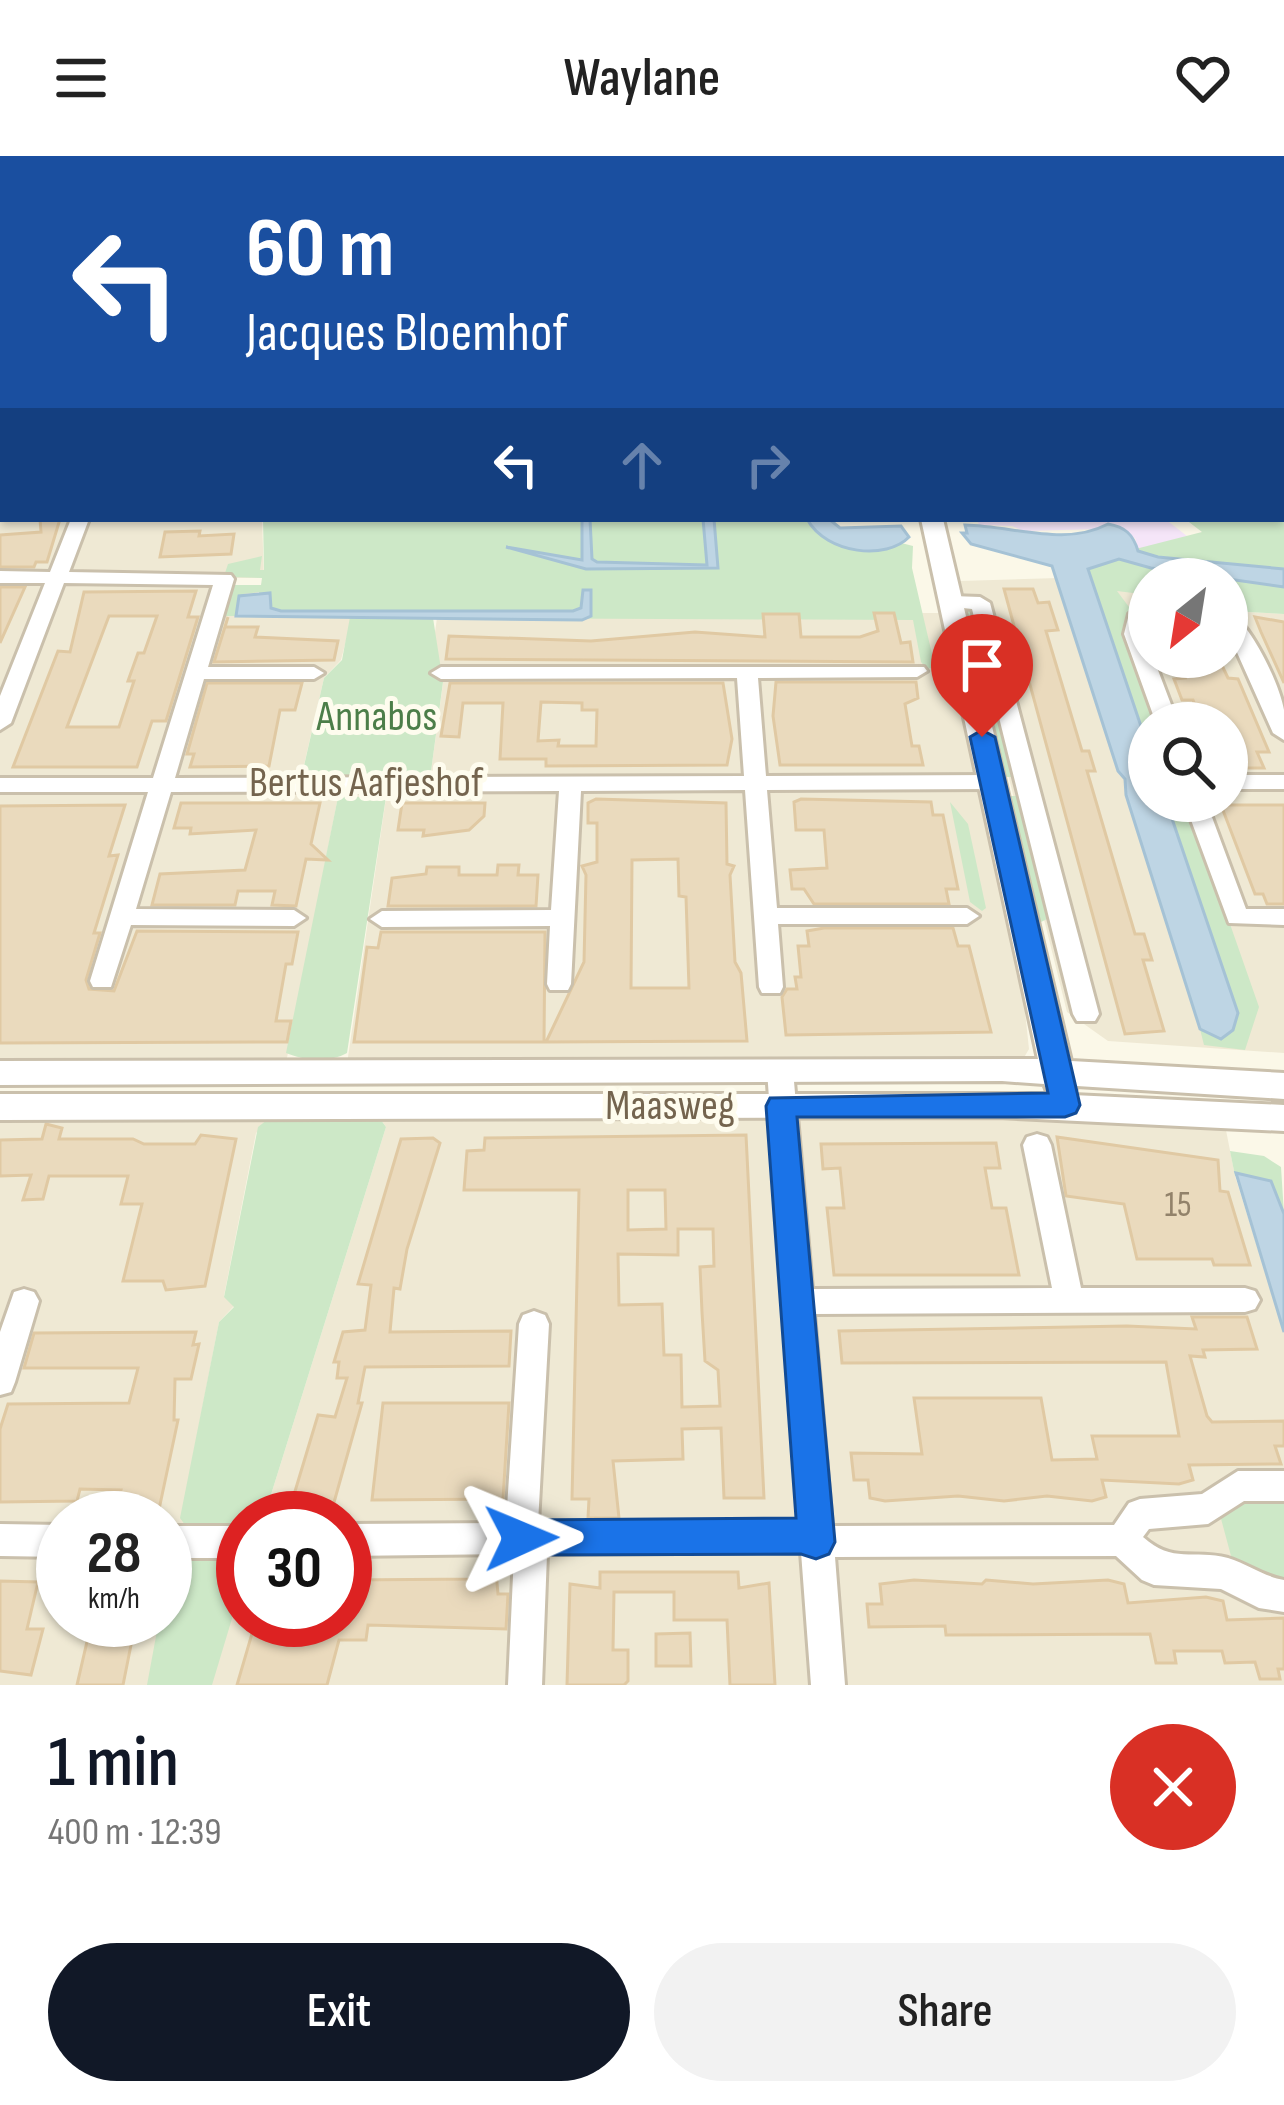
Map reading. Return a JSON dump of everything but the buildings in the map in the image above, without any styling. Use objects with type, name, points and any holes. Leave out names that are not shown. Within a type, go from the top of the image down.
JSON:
[{"type":"street","points":[[0,723],[79,522]]},
{"type":"street","points":[[933,522],[966,602],[1086,1014]]},
{"type":"street","points":[[0,577],[224,579],[101,981]]},
{"type":"street","points":[[966,602],[993,782],[1065,1105]]},
{"type":"street","points":[[1248,648],[1284,733]]},
{"type":"street","points":[[441,673],[917,671]]},
{"type":"street","points":[[196,673],[314,673]]},
{"type":"street","points":[[747,674],[771,987]]},
{"type":"street","name":"Bertus Aafjeshof","points":[[0,785],[993,782]]},
{"type":"street","points":[[1248,782],[1284,782]]},
{"type":"street","points":[[559,984],[571,784]]},
{"type":"street","points":[[1203,822],[1237,917],[1284,917]]},
{"type":"street","points":[[766,916],[968,916]]},
{"type":"street","points":[[121,917],[294,918]]},
{"type":"street","points":[[382,919],[561,918]]},
{"type":"street","points":[[1026,928],[1064,928]]},
{"type":"street","points":[[780,1070],[828,1685]]},
{"type":"street","name":"Maasweg","points":[[0,1107],[134,1106],[780,1070],[1057,1071],[1284,1086]]},
{"type":"street","points":[[134,1106],[143,1072]]},
{"type":"street","name":"Maasweg","points":[[0,1073],[143,1072],[781,1106],[1065,1105],[1284,1118]]},
{"type":"street","points":[[1037,1145],[1069,1300]]},
{"type":"street","points":[[800,1302],[1245,1300]]},
{"type":"street","points":[[0,1382],[24,1301]]},
{"type":"street","points":[[525,1685],[534,1324]]},
{"type":"street","points":[[1123,1540],[1140,1514],[1208,1509],[1238,1486],[1284,1486]]},
{"type":"street","points":[[372,1540],[803,1536],[816,1542],[1123,1540],[1154,1569],[1225,1573],[1259,1592],[1284,1596]]},
{"type":"street","points":[[0,1540],[36,1541]]},
{"type":"shaded area","points":[[0,522],[262,522],[264,578],[232,578],[229,585],[352,617],[341,660],[324,678],[301,778],[430,779],[443,683],[433,646],[437,618],[943,613],[1018,946],[1029,1049],[1022,1061],[347,1064],[386,798],[338,797],[285,1068],[0,1068]]},
{"type":"shaded area","points":[[1169,522],[1187,536],[1138,550],[1135,538],[1100,529],[1024,531],[979,525]]},
{"type":"shaded area","points":[[1058,578],[1118,771],[1126,779],[1128,822],[1134,822],[1199,1029],[1238,1019],[1192,822],[1248,822],[1248,702],[1152,702],[1143,678],[1248,678],[1248,612],[1284,614],[1284,1053],[1108,1041],[1067,1012],[960,581]]},
{"type":"shaded area","points":[[1109,584],[1128,587],[1128,635],[1127,618]]},
{"type":"shaded area","points":[[1009,1110],[1224,1120],[1235,1176],[1284,1332],[1284,1685],[0,1685],[0,1112],[277,1111],[256,1133],[224,1296],[234,1306],[219,1322],[186,1491],[36,1491],[36,1647],[192,1647],[192,1518],[216,1518],[216,1647],[372,1647],[372,1491],[272,1491],[386,1127],[375,1111]]},
{"type":"green space","name":"Annabos","points":[[263,522],[820,522],[913,546],[912,568],[935,667],[927,669],[921,662],[913,620],[433,618],[443,682],[430,779],[301,779],[324,678],[342,660],[350,617],[257,613],[259,592],[243,594],[236,616],[220,616],[229,585],[261,585],[262,578],[231,577],[232,573],[225,573],[228,564],[262,556],[260,570],[264,570]]},
{"type":"green space","points":[[1189,522],[1284,522],[1284,614],[1248,612],[1248,558],[1128,558],[1128,592],[1117,591],[1128,606],[1128,678],[1143,678],[1152,702],[1133,702],[1094,587],[1065,567],[1202,532]]},
{"type":"green space","points":[[962,608],[976,611],[982,656],[989,660],[1001,711],[997,715],[1002,737],[1009,740],[1018,777],[1002,777]]},
{"type":"green space","points":[[1006,796],[1022,796],[1030,853],[1038,857],[1049,918],[1037,924]]},
{"type":"green space","points":[[338,797],[386,797],[347,1053],[308,1059],[286,1053]]},
{"type":"green space","points":[[950,802],[968,824],[986,908],[982,911],[970,902]]},
{"type":"green space","points":[[1173,822],[1194,822],[1259,1007],[1245,1050],[1204,1045],[1200,1029],[1220,1037],[1238,1013]]},
{"type":"green space","points":[[267,1120],[381,1120],[386,1127],[272,1491],[216,1491],[216,1647],[223,1647],[212,1685],[147,1685],[154,1647],[192,1647],[192,1491],[185,1491],[219,1322],[234,1307],[224,1297],[258,1127]]},
{"type":"green space","points":[[1230,1151],[1264,1156],[1281,1167],[1284,1214],[1271,1181],[1235,1176]]},
{"type":"green space","points":[[1284,1495],[1284,1586],[1234,1567],[1220,1515],[1234,1500]]},
{"type":"water","points":[[582,522],[590,522],[592,559],[597,562],[707,565],[703,522],[714,522],[718,568],[586,569],[506,547],[582,560]]},
{"type":"water","points":[[809,522],[833,522],[840,528],[901,526],[909,537],[872,551],[842,547]]},
{"type":"water","points":[[1108,524],[1119,527],[1128,532],[1138,551],[1168,558],[1119,559],[1088,569],[1133,702],[1128,702],[1128,801],[1125,779],[1118,771],[1052,566],[971,544],[962,533],[967,533],[965,525],[1057,535]]},
{"type":"water","points":[[1248,566],[1284,569],[1284,587],[1248,582]]},
{"type":"water","points":[[583,590],[591,590],[591,616],[582,620],[236,616],[239,596],[270,593],[271,608],[281,611],[573,611],[581,608]]},
{"type":"water","points":[[1135,822],[1173,822],[1238,1013],[1233,1030],[1221,1039],[1200,1029]]},
{"type":"water","points":[[1236,1173],[1271,1181],[1284,1214],[1284,1332]]},
{"type":"route","points":[[521,1538],[803,1536],[816,1542],[781,1106],[1065,1105],[982,737]]}]
